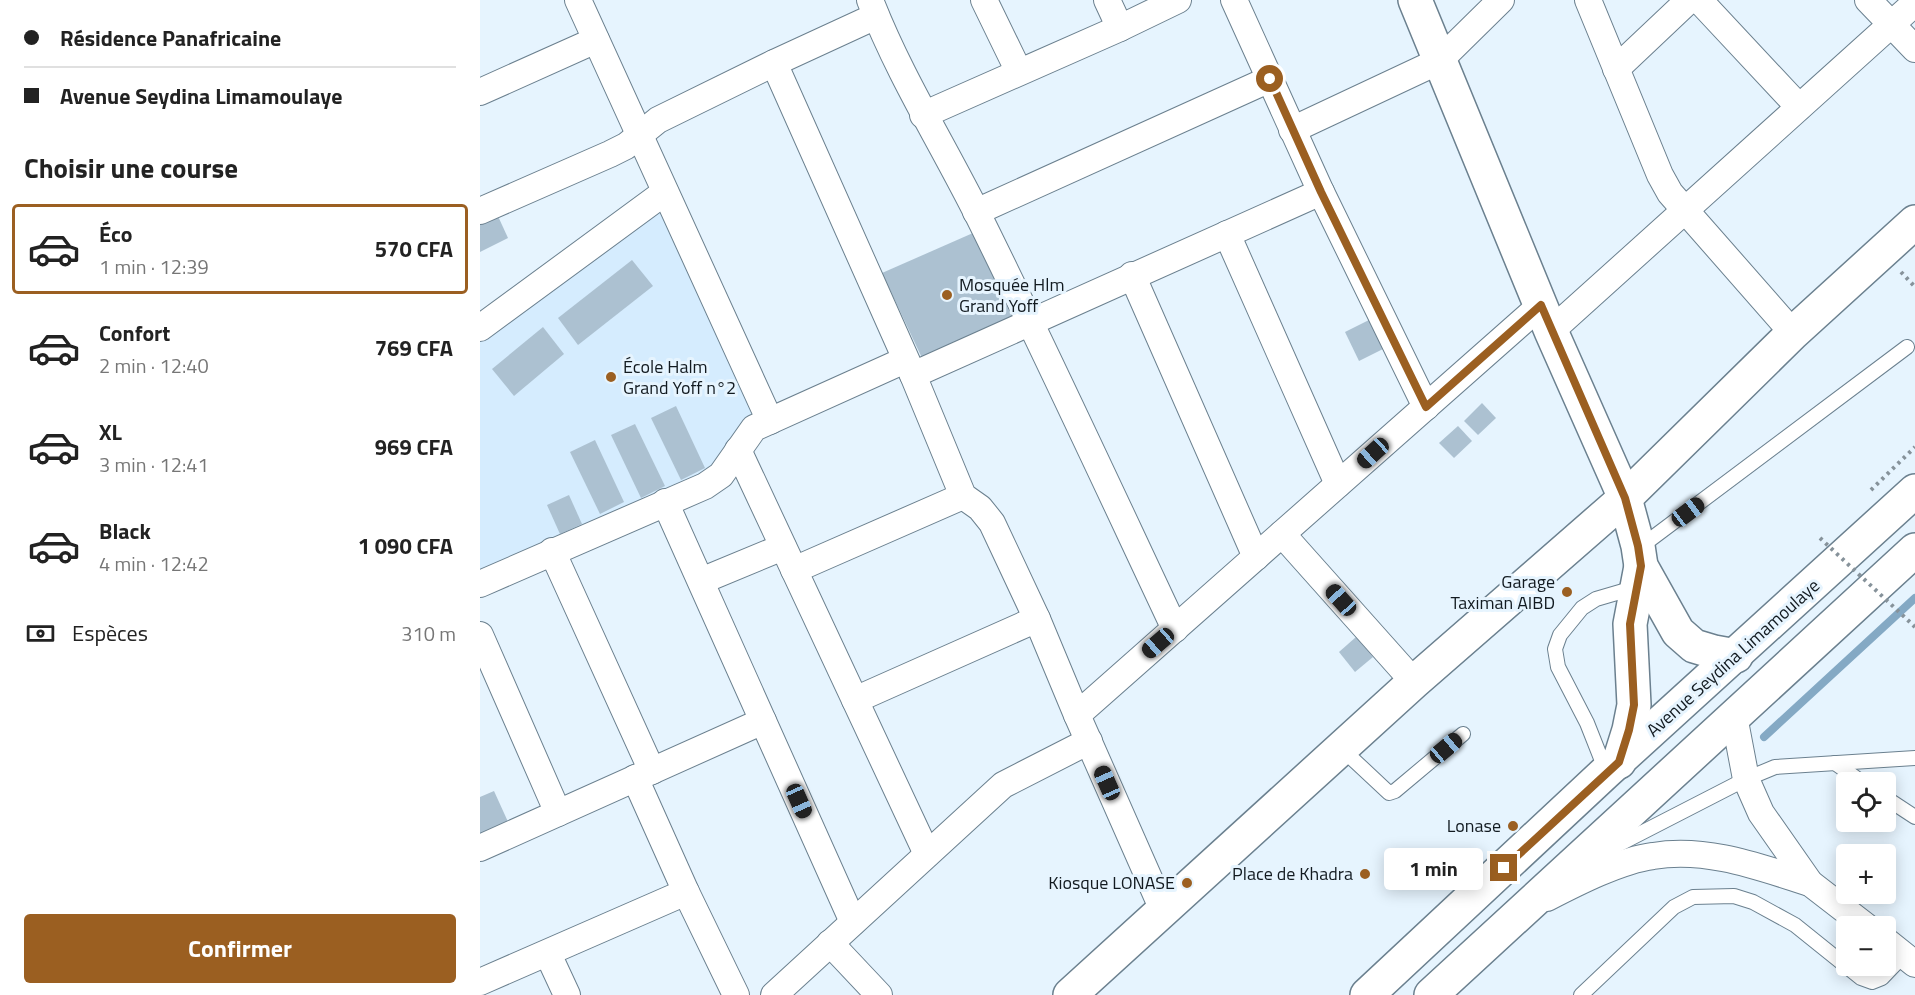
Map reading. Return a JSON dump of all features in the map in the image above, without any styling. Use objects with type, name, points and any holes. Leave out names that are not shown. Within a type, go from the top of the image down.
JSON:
[{"type":"main road","points":[[1415,0],[1546,318],[1625,498],[1639,566],[1678,632],[1694,646],[1736,656]]},
{"type":"main road","points":[[1070,995],[1414,682],[1625,498],[1793,333],[1915,222]]},
{"type":"main road","name":"Avenue Seydina Limamoulaye","points":[[1366,995],[1915,491]]},
{"type":"main road","points":[[1431,995],[1915,550]]},
{"type":"main road","points":[[1613,767],[1629,730],[1634,705],[1630,624],[1639,566]]},
{"type":"street","points":[[984,0],[1019,72]]},
{"type":"street","points":[[1107,0],[1120,28]]},
{"type":"street","points":[[923,115],[1178,0]]},
{"type":"street","points":[[1234,0],[1321,192],[1426,407]]},
{"type":"street","points":[[1292,130],[1439,61],[1501,0]]},
{"type":"street","points":[[1588,0],[1660,175],[1670,193],[1793,333]]},
{"type":"street","points":[[1616,69],[1689,0]]},
{"type":"street","points":[[1699,0],[1799,107]]},
{"type":"street","points":[[1868,0],[1915,49]]},
{"type":"street","points":[[1077,715],[1426,407],[1546,318],[1685,210],[1915,3]]},
{"type":"street","points":[[588,5],[596,40],[770,421]]},
{"type":"street","points":[[480,211],[626,146],[658,120],[774,63],[873,8],[923,115],[976,212],[1175,629]]},
{"type":"street","points":[[480,92],[596,40]]},
{"type":"street","points":[[774,63],[963,496],[980,508],[992,523],[1037,619],[1163,910]]},
{"type":"street","points":[[976,212],[1270,79]]},
{"type":"street","points":[[480,326],[665,192]]},
{"type":"street","points":[[480,584],[705,486],[721,475],[754,428],[1029,321],[1321,192]]},
{"type":"street","points":[[1227,234],[1338,484]]},
{"type":"street","points":[[1132,275],[1256,557]]},
{"type":"street","points":[[738,450],[927,854]]},
{"type":"street","points":[[794,570],[963,496]]},
{"type":"street","points":[[665,502],[853,922]]},
{"type":"street","points":[[1282,534],[1414,682]]},
{"type":"street","points":[[701,581],[783,547]]},
{"type":"street","points":[[552,551],[644,775],[686,892],[736,995]]},
{"type":"street","points":[[855,700],[1037,619]]},
{"type":"street","points":[[480,635],[558,813]]},
{"type":"street","points":[[1734,716],[1746,779],[1761,813],[1810,883],[1853,916]]},
{"type":"street","points":[[480,848],[763,721]]},
{"type":"street","points":[[774,995],[1003,785],[1089,741]]},
{"type":"street","points":[[1529,906],[1578,882],[1652,856],[1691,854],[1736,860],[1810,883]]},
{"type":"street","points":[[480,982],[686,892]]},
{"type":"street","points":[[830,944],[879,995]]},
{"type":"street","points":[[548,954],[567,995]]},
{"type":"lane","points":[[1613,767],[1558,667],[1555,650],[1560,635],[1582,608],[1639,566],[1651,539],[1907,347]]},
{"type":"lane","points":[[1341,748],[1389,793],[1395,791],[1463,734]]},
{"type":"lane","points":[[1569,870],[1746,779],[1775,767],[1915,758]]},
{"type":"lane","points":[[1835,763],[1848,772]]},
{"type":"lane","points":[[1896,805],[1915,817]]},
{"type":"lane","points":[[1581,995],[1674,907],[1693,897],[1734,896],[1753,902],[1795,925],[1861,978],[1872,982],[1882,978],[1901,954]]},
{"type":"path","points":[[1870,490],[1915,447]]},
{"type":"path","points":[[1820,538],[1914,626]]},
{"type":"shaded area","name":"École Halm Grand Yoff n°2","points":[[663,201],[761,418],[702,480],[480,578],[480,336]]},
{"type":"building","points":[[497,214],[508,238],[480,252],[480,222]]},
{"type":"building","name":"Mosquée Hlm Grand Yoff","points":[[973,233],[1012,317],[922,358],[882,273]]},
{"type":"building","points":[[632,260],[653,286],[578,345],[558,318]]},
{"type":"building","points":[[1369,320],[1383,349],[1359,361],[1345,332]]},
{"type":"building","points":[[543,327],[564,354],[514,396],[492,369]]},
{"type":"building","points":[[1482,403],[1496,418],[1478,435],[1464,421]]},
{"type":"building","points":[[676,406],[705,468],[681,480],[651,418]]},
{"type":"building","points":[[635,424],[665,486],[641,498],[611,435]]},
{"type":"building","points":[[1458,426],[1472,441],[1454,458],[1439,443]]},
{"type":"building","points":[[595,440],[624,502],[600,514],[570,452]]},
{"type":"building","points":[[569,495],[582,524],[560,534],[547,505]]},
{"type":"building","points":[[1356,637],[1373,657],[1355,672],[1339,652]]},
{"type":"building","points":[[494,791],[509,824],[480,838],[480,797]]},
{"type":"waterway","points":[[1764,737],[1915,598]]},
{"type":"place","name":"Mosquée Hlm Grand Yoff","points":[[947,295]]},
{"type":"place","name":"École Halm Grand Yoff n°2","points":[[611,377]]},
{"type":"place","name":"Garage Taximan AIBD","points":[[1567,592]]},
{"type":"place","name":"Lonase","points":[[1513,826]]},
{"type":"place","name":"Place de Khadra","points":[[1365,874]]},
{"type":"place","name":"Kiosque LONASE","points":[[1187,883]]},
{"type":"route","points":[[1270,79],[1321,192],[1426,407],[1541,305],[1625,498],[1641,566],[1630,624],[1634,705],[1619,762],[1504,868]]}]
